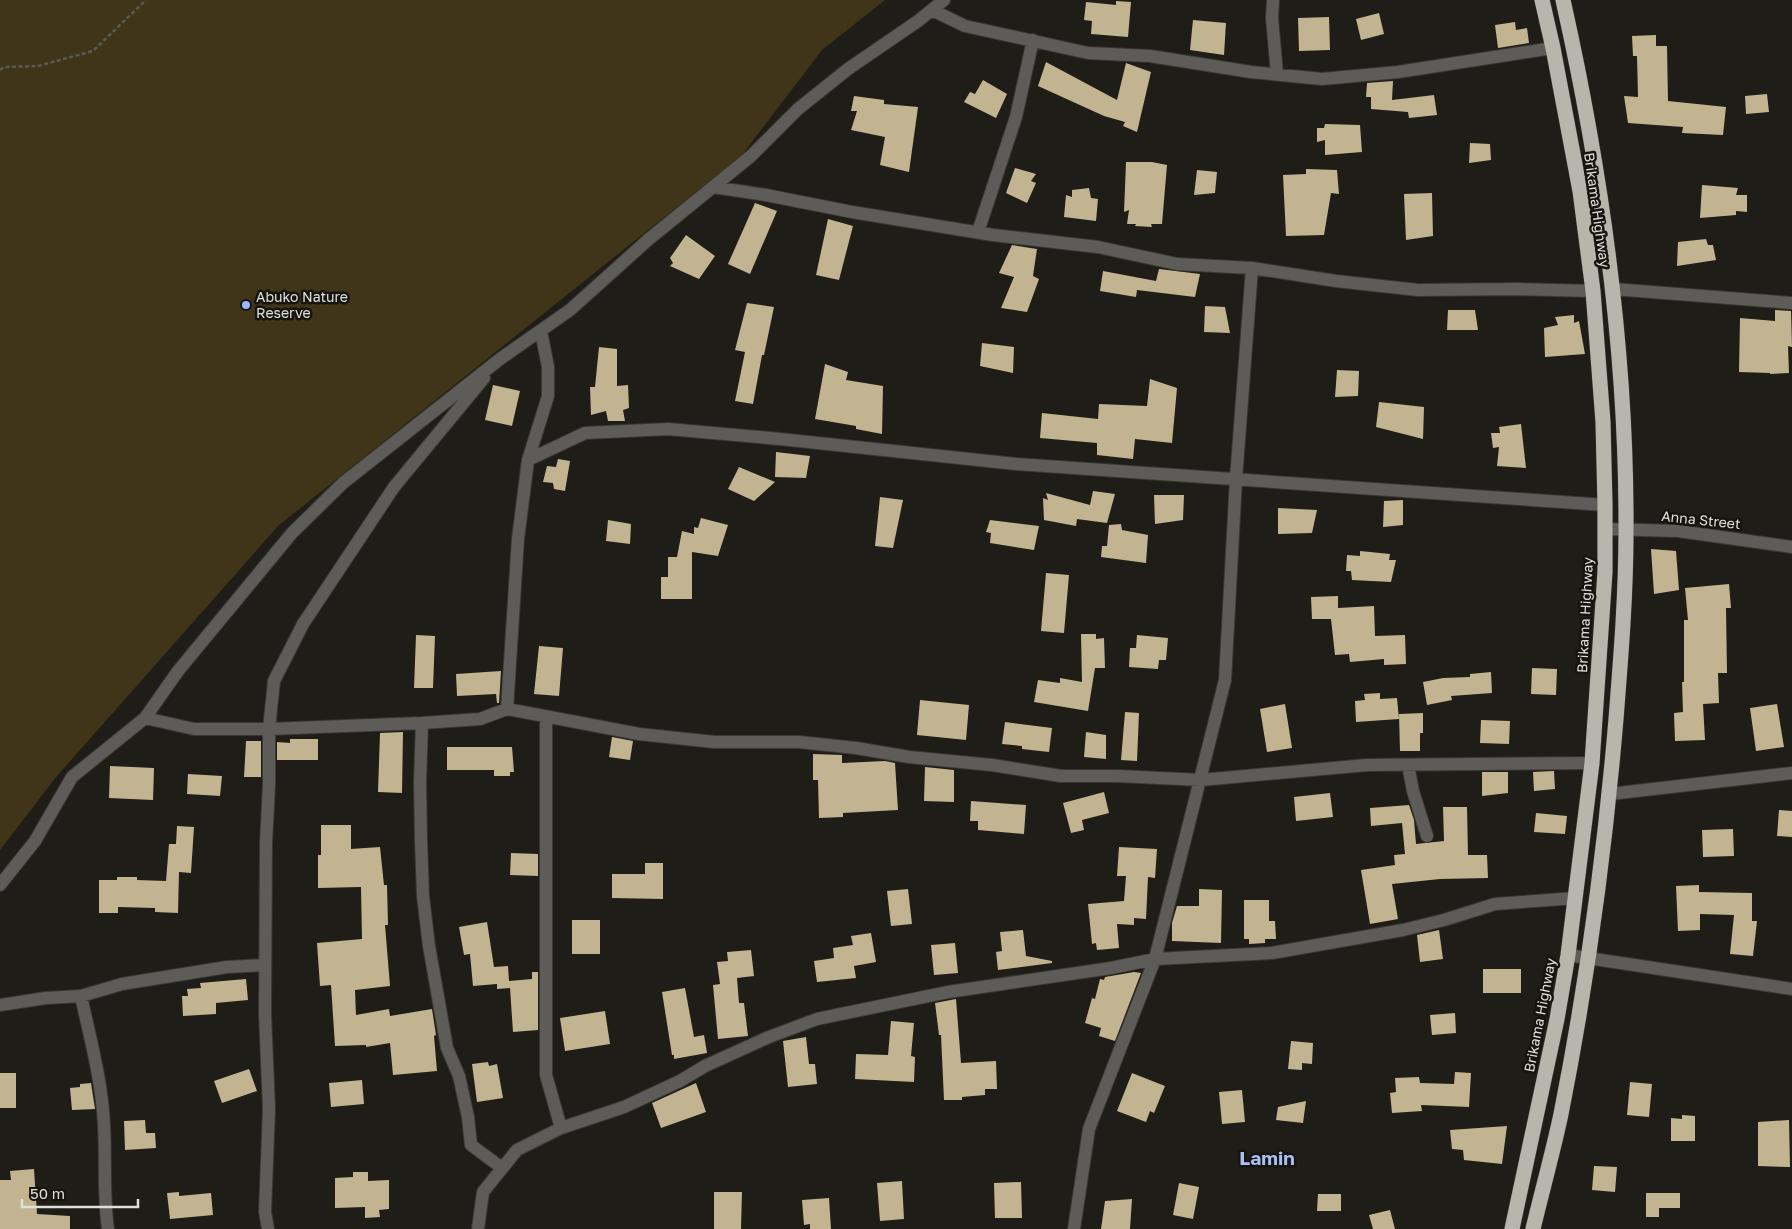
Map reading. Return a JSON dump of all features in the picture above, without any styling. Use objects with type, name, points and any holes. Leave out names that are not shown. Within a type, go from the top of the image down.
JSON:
[{"type":"highway","name":"Brikama Highway","points":[[1512,1229],[1557,1019],[1576,898],[1592,763],[1601,640],[1606,530],[1603,422],[1592,292],[1580,192],[1542,0]]},
{"type":"highway","name":"Brikama Highway","points":[[1533,1229],[1560,1116],[1588,958],[1610,794],[1624,602],[1626,530],[1623,423],[1613,289],[1601,197],[1563,0]]},
{"type":"street","points":[[0,885],[35,841],[72,777],[145,718],[178,671],[292,533],[343,483],[500,359],[570,310],[649,239],[751,156],[798,109],[848,69],[918,22],[944,0]]},
{"type":"street","points":[[1272,0],[1277,74]]},
{"type":"street","points":[[932,10],[965,26],[1088,53],[1150,56],[1277,74],[1322,78],[1398,72],[1553,48]]},
{"type":"street","points":[[978,232],[1016,117],[1033,40]]},
{"type":"street","points":[[713,187],[978,232],[1098,247],[1177,264],[1252,268],[1336,281],[1418,290],[1517,289],[1592,292]]},
{"type":"street","points":[[1074,1229],[1089,1129],[1155,959],[1226,680],[1236,479],[1252,268]]},
{"type":"street","points":[[1613,289],[1792,303]]},
{"type":"street","points":[[508,708],[518,538],[528,460],[548,396],[548,367],[541,330]]},
{"type":"street","points":[[268,1229],[265,1212],[269,1109],[265,1014],[266,843],[269,729],[274,681],[302,624],[394,487],[500,359]]},
{"type":"street","points":[[528,460],[585,433],[668,429],[1016,464],[1606,506]]},
{"type":"street","name":"Anna Street","points":[[1606,530],[1678,530],[1792,547]]},
{"type":"street","points":[[145,718],[194,729],[269,729],[480,719],[508,708],[639,734],[714,742],[799,742],[847,747],[909,757],[992,765],[1061,776],[1118,776],[1201,780],[1367,765],[1592,763]]},
{"type":"street","points":[[546,717],[546,1075],[561,1128]]},
{"type":"street","points":[[422,723],[420,782],[424,896],[437,999],[447,1048],[459,1076],[468,1117],[471,1145],[502,1168]]},
{"type":"street","points":[[1408,765],[1413,791],[1427,836]]},
{"type":"street","points":[[1610,794],[1792,773]]},
{"type":"street","points":[[478,1229],[483,1192],[517,1150],[561,1128],[624,1106],[680,1081],[713,1062],[769,1037],[817,1019],[948,992],[1111,968],[1155,959],[1272,952],[1403,930],[1444,920],[1495,904],[1576,898]]},
{"type":"street","points":[[1568,955],[1792,989]]},
{"type":"street","points":[[0,1005],[46,998],[82,996],[122,984],[227,967],[265,965]]},
{"type":"street","points":[[82,996],[99,1080],[104,1124],[105,1207],[108,1229]]},
{"type":"path","points":[[0,70],[4,67],[38,66],[93,51],[146,0]]},
{"type":"shaded area","name":"Abuko Nature Reserve","points":[[0,0],[885,0],[822,50],[742,155],[278,526],[57,776],[0,850]]},
{"type":"building","points":[[1116,1],[1131,2],[1128,37],[1091,34],[1092,21],[1084,20],[1086,2],[1116,5]]},
{"type":"building","points":[[1379,13],[1384,34],[1361,40],[1356,19]]},
{"type":"building","points":[[1329,17],[1330,50],[1299,51],[1298,18]]},
{"type":"building","points":[[1193,20],[1226,23],[1224,55],[1190,50]]},
{"type":"building","points":[[1515,22],[1516,30],[1527,28],[1529,43],[1498,48],[1495,25]]},
{"type":"building","points":[[1656,35],[1656,46],[1667,46],[1668,101],[1726,107],[1723,135],[1682,133],[1683,127],[1628,123],[1624,96],[1638,97],[1637,56],[1633,56],[1632,36]]},
{"type":"building","points":[[1046,62],[1117,100],[1126,63],[1151,72],[1137,132],[1123,126],[1125,122],[1104,116],[1038,86]]},
{"type":"building","points":[[983,80],[1007,94],[996,118],[964,102],[970,92],[975,94]]},
{"type":"building","points":[[1393,81],[1392,100],[1434,95],[1437,115],[1409,118],[1408,112],[1371,109],[1371,97],[1366,97],[1367,83]]},
{"type":"building","points":[[1767,94],[1769,112],[1746,114],[1745,96]]},
{"type":"building","points":[[854,96],[884,100],[884,104],[918,107],[909,172],[880,165],[885,137],[851,130],[857,111],[851,111]]},
{"type":"building","points":[[1325,124],[1360,125],[1362,152],[1325,155],[1325,140],[1317,142],[1317,128],[1324,128]]},
{"type":"building","points":[[1470,143],[1490,144],[1491,160],[1469,163]]},
{"type":"building","points":[[1126,162],[1152,162],[1167,165],[1162,224],[1151,224],[1152,227],[1127,224],[1129,210],[1124,212]]},
{"type":"building","points":[[1015,168],[1036,174],[1031,181],[1036,183],[1027,203],[1006,193]]},
{"type":"building","points":[[1306,169],[1337,170],[1339,194],[1331,193],[1324,235],[1286,236],[1283,175],[1306,174]]},
{"type":"building","points":[[1197,170],[1217,172],[1215,193],[1194,195]]},
{"type":"building","points":[[1702,185],[1738,188],[1736,195],[1747,195],[1747,212],[1736,211],[1736,215],[1700,218]]},
{"type":"building","points":[[1089,188],[1091,198],[1098,199],[1096,221],[1064,217],[1066,195],[1072,197],[1072,190]]},
{"type":"building","points":[[1432,193],[1433,236],[1406,240],[1404,194]]},
{"type":"building","points":[[755,203],[777,211],[750,274],[728,264]]},
{"type":"building","points":[[828,219],[853,226],[839,280],[816,275]]},
{"type":"building","points":[[686,235],[715,256],[699,279],[670,266],[673,263],[670,258]]},
{"type":"building","points":[[1706,239],[1708,245],[1713,245],[1716,260],[1677,266],[1678,242]]},
{"type":"building","points":[[1012,245],[1037,249],[1033,276],[1039,279],[1027,312],[1001,308],[1014,277],[999,273]]},
{"type":"building","points":[[1159,269],[1200,274],[1195,297],[1137,290],[1136,297],[1100,291],[1103,271],[1156,281]]},
{"type":"building","points":[[747,303],[774,307],[764,355],[762,355],[753,404],[735,401],[745,352],[735,350]]},
{"type":"building","points":[[1205,306],[1225,307],[1230,333],[1204,332]]},
{"type":"building","points":[[1448,310],[1475,310],[1478,330],[1447,330]]},
{"type":"building","points":[[1775,310],[1791,311],[1792,347],[1788,346],[1789,373],[1739,372],[1740,318],[1775,321]]},
{"type":"building","points":[[1574,315],[1574,323],[1579,321],[1585,354],[1545,357],[1544,328],[1558,325],[1555,317]]},
{"type":"building","points":[[982,343],[1014,347],[1013,373],[980,366]]},
{"type":"building","points":[[599,347],[617,349],[617,386],[628,385],[629,408],[623,410],[625,421],[608,421],[606,411],[591,415],[590,387],[595,387]]},
{"type":"building","points":[[825,364],[848,372],[846,380],[883,386],[882,434],[856,429],[856,426],[815,419]]},
{"type":"building","points":[[1337,370],[1359,371],[1358,396],[1335,397]]},
{"type":"building","points":[[1150,379],[1177,388],[1172,443],[1135,439],[1133,459],[1097,455],[1097,443],[1040,438],[1042,413],[1098,419],[1099,404],[1147,406]]},
{"type":"building","points":[[493,385],[520,391],[512,426],[485,420]]},
{"type":"building","points":[[1379,402],[1424,407],[1423,439],[1376,427]]},
{"type":"building","points":[[1521,424],[1526,468],[1497,466],[1499,447],[1493,448],[1491,433],[1500,433],[1499,427]]},
{"type":"building","points":[[776,452],[810,456],[806,478],[775,477]]},
{"type":"building","points":[[558,459],[570,461],[565,491],[554,489],[553,483],[543,482],[547,466],[556,467]]},
{"type":"building","points":[[739,467],[775,482],[754,501],[728,489]]},
{"type":"building","points":[[1093,491],[1115,494],[1107,523],[1077,519],[1076,526],[1044,520],[1043,498],[1048,500],[1046,493],[1090,505]]},
{"type":"building","points":[[1154,495],[1184,495],[1183,520],[1155,524]]},
{"type":"building","points":[[880,497],[903,500],[893,548],[875,546]]},
{"type":"building","points":[[1403,500],[1403,525],[1383,527],[1384,501]]},
{"type":"building","points":[[1278,508],[1317,510],[1312,533],[1278,534]]},
{"type":"building","points":[[701,518],[728,525],[718,556],[692,552],[692,599],[661,599],[661,577],[668,577],[668,557],[677,557],[682,531],[694,534],[694,527],[698,528]]},
{"type":"building","points":[[608,520],[631,524],[630,544],[606,541]]},
{"type":"building","points":[[990,520],[1039,526],[1034,550],[990,543],[991,533],[986,532]]},
{"type":"building","points":[[1121,524],[1122,530],[1148,535],[1146,563],[1101,557],[1102,546],[1107,546],[1109,525]]},
{"type":"building","points":[[1651,549],[1676,551],[1679,590],[1654,594]]},
{"type":"building","points":[[1360,551],[1390,554],[1389,560],[1396,560],[1391,582],[1352,580],[1351,571],[1346,571],[1347,555],[1360,556]]},
{"type":"building","points":[[1046,573],[1069,575],[1064,633],[1041,631]]},
{"type":"building","points":[[1729,584],[1731,608],[1726,608],[1727,673],[1718,673],[1719,703],[1703,704],[1705,740],[1675,741],[1674,713],[1683,712],[1684,620],[1688,620],[1685,588]]},
{"type":"building","points":[[1338,596],[1338,608],[1374,606],[1375,636],[1405,635],[1406,664],[1384,665],[1384,659],[1350,662],[1349,654],[1335,655],[1331,619],[1312,619],[1311,597]]},
{"type":"building","points":[[1081,634],[1096,634],[1096,639],[1104,638],[1105,668],[1095,668],[1088,711],[1034,702],[1038,680],[1060,683],[1060,678],[1082,682]]},
{"type":"building","points":[[416,635],[435,636],[433,688],[414,688]]},
{"type":"building","points":[[1137,635],[1168,638],[1166,660],[1159,660],[1158,669],[1129,667],[1130,648],[1136,648]]},
{"type":"building","points":[[539,646],[563,648],[559,696],[534,694]]},
{"type":"building","points":[[1532,668],[1557,669],[1556,695],[1531,694]]},
{"type":"building","points":[[501,671],[499,703],[497,703],[496,694],[457,696],[456,674]]},
{"type":"building","points":[[1491,672],[1492,693],[1451,696],[1452,700],[1427,705],[1423,682],[1443,678],[1470,677],[1470,674]]},
{"type":"building","points":[[1380,693],[1380,699],[1397,698],[1399,719],[1356,722],[1355,701],[1365,700],[1364,694]]},
{"type":"building","points":[[920,700],[969,705],[966,740],[917,735]]},
{"type":"building","points":[[1285,704],[1292,748],[1267,752],[1260,709]]},
{"type":"building","points":[[1777,704],[1784,747],[1756,751],[1750,708]]},
{"type":"building","points":[[1125,712],[1139,713],[1137,761],[1121,760]]},
{"type":"building","points":[[1423,713],[1423,733],[1420,733],[1420,751],[1400,751],[1399,714]]},
{"type":"building","points":[[1481,720],[1510,721],[1509,744],[1480,743]]},
{"type":"building","points":[[1005,722],[1052,728],[1049,752],[1022,749],[1022,746],[1002,744]]},
{"type":"building","points":[[403,732],[402,793],[378,792],[380,733]]},
{"type":"building","points":[[1086,732],[1106,735],[1106,759],[1084,757]]},
{"type":"building","points":[[612,737],[633,741],[630,760],[609,757]]},
{"type":"building","points":[[290,739],[318,739],[318,760],[277,760],[277,742],[290,743]]},
{"type":"building","points":[[246,741],[261,741],[261,777],[244,777]]},
{"type":"building","points":[[447,747],[512,747],[514,772],[510,772],[510,776],[494,776],[494,770],[447,770]]},
{"type":"building","points":[[813,754],[842,755],[842,763],[885,761],[895,763],[898,810],[843,813],[843,817],[819,818],[818,780],[813,780]]},
{"type":"building","points":[[110,766],[154,768],[153,800],[109,798]]},
{"type":"building","points":[[925,767],[954,770],[954,802],[924,801]]},
{"type":"building","points":[[1554,771],[1555,789],[1534,791],[1533,772]]},
{"type":"building","points":[[1482,772],[1508,772],[1508,793],[1482,796]]},
{"type":"building","points":[[188,774],[222,776],[220,796],[187,794]]},
{"type":"building","points":[[1104,792],[1109,813],[1082,820],[1084,830],[1071,833],[1063,803]]},
{"type":"building","points":[[1330,793],[1333,817],[1296,821],[1294,797]]},
{"type":"building","points":[[971,801],[1026,805],[1024,834],[978,830],[978,821],[970,821]]},
{"type":"building","points":[[1409,805],[1414,820],[1416,844],[1444,841],[1443,807],[1467,807],[1468,855],[1487,855],[1488,878],[1440,879],[1392,884],[1398,919],[1370,924],[1361,870],[1395,865],[1394,855],[1405,854],[1402,823],[1371,826],[1370,808]]},
{"type":"building","points":[[1779,810],[1792,811],[1792,837],[1777,836]]},
{"type":"building","points":[[1536,813],[1567,816],[1565,834],[1534,832]]},
{"type":"building","points":[[321,825],[351,825],[351,849],[380,847],[384,885],[387,885],[388,925],[385,925],[390,986],[355,990],[356,1015],[389,1009],[390,1016],[432,1009],[436,1035],[434,1036],[437,1071],[393,1075],[390,1043],[366,1047],[366,1045],[335,1046],[331,985],[320,986],[317,943],[362,939],[361,887],[318,888],[318,855],[321,855]]},
{"type":"building","points":[[177,826],[194,827],[191,873],[179,872],[178,913],[155,912],[155,908],[118,907],[118,913],[99,913],[99,880],[117,880],[117,877],[137,877],[137,880],[166,881],[169,844],[176,844]]},
{"type":"building","points":[[1733,829],[1734,856],[1703,857],[1702,830]]},
{"type":"building","points":[[1119,847],[1157,849],[1155,878],[1148,877],[1146,919],[1134,918],[1134,925],[1117,924],[1119,948],[1097,950],[1096,943],[1092,944],[1088,904],[1124,901],[1126,876],[1117,876]]},
{"type":"building","points":[[511,853],[538,854],[538,876],[510,875]]},
{"type":"building","points":[[645,863],[663,863],[663,899],[612,898],[612,874],[645,874]]},
{"type":"building","points":[[1699,885],[1699,892],[1752,893],[1752,921],[1757,921],[1753,956],[1730,954],[1734,915],[1700,914],[1700,930],[1678,931],[1676,886]]},
{"type":"building","points":[[908,889],[912,924],[891,926],[887,891]]},
{"type":"building","points":[[1199,889],[1222,890],[1221,943],[1172,941],[1172,923],[1177,906],[1199,906]]},
{"type":"building","points":[[1244,900],[1269,900],[1269,921],[1275,921],[1276,939],[1265,939],[1265,943],[1249,944],[1249,939],[1244,939]]},
{"type":"building","points":[[572,920],[600,920],[600,954],[572,954]]},
{"type":"building","points":[[487,922],[494,967],[508,966],[509,981],[532,979],[532,972],[538,972],[538,1030],[513,1032],[510,988],[497,989],[497,984],[473,986],[470,954],[464,955],[459,927]]},
{"type":"building","points":[[1023,930],[1026,956],[1052,961],[1052,963],[998,970],[996,952],[1002,951],[1000,932]]},
{"type":"building","points":[[1439,930],[1443,959],[1420,962],[1417,935]]},
{"type":"building","points":[[871,933],[876,962],[854,966],[856,978],[817,982],[814,961],[834,958],[833,948],[853,945],[851,936]]},
{"type":"building","points":[[955,943],[958,973],[934,975],[931,945]]},
{"type":"building","points":[[751,950],[754,976],[737,978],[739,1003],[744,1003],[748,1036],[718,1039],[713,985],[720,984],[717,962],[728,961],[727,952]]},
{"type":"building","points":[[1483,969],[1521,969],[1521,993],[1483,993]]},
{"type":"building","points":[[1134,972],[1141,973],[1115,1041],[1099,1036],[1101,1028],[1085,1023],[1092,998],[1095,999],[1100,979],[1104,980],[1105,977]]},
{"type":"building","points":[[246,979],[248,1000],[216,1003],[216,1014],[183,1016],[182,996],[188,996],[187,989],[201,988],[200,983]]},
{"type":"building","points":[[685,988],[694,1037],[704,1035],[707,1053],[674,1059],[662,992]]},
{"type":"building","points":[[956,999],[961,1063],[996,1061],[997,1089],[985,1089],[985,1095],[962,1097],[962,1100],[944,1100],[941,1035],[939,1035],[935,1003]]},
{"type":"building","points":[[605,1011],[610,1044],[565,1051],[560,1018]]},
{"type":"building","points":[[1455,1013],[1456,1033],[1432,1035],[1430,1015]]},
{"type":"building","points":[[891,1021],[914,1023],[911,1056],[915,1057],[914,1082],[855,1079],[856,1054],[888,1055]]},
{"type":"building","points":[[806,1037],[809,1064],[815,1064],[817,1084],[788,1087],[783,1041]]},
{"type":"building","points":[[1291,1041],[1313,1043],[1312,1064],[1302,1063],[1302,1070],[1288,1069]]},
{"type":"building","points":[[488,1062],[489,1066],[497,1064],[503,1098],[477,1102],[472,1064]]},
{"type":"building","points":[[249,1069],[257,1091],[222,1103],[214,1081]]},
{"type":"building","points":[[1455,1072],[1471,1073],[1469,1107],[1421,1105],[1422,1111],[1392,1113],[1390,1093],[1396,1092],[1395,1078],[1419,1077],[1420,1083],[1454,1084]]},
{"type":"building","points":[[0,1073],[16,1073],[16,1108],[0,1108]]},
{"type":"building","points":[[1132,1073],[1165,1086],[1154,1113],[1150,1111],[1146,1122],[1117,1111]]},
{"type":"building","points":[[362,1080],[364,1104],[331,1107],[329,1083]]},
{"type":"building","points":[[1630,1082],[1652,1084],[1649,1117],[1627,1115]]},
{"type":"building","points":[[91,1083],[95,1109],[72,1110],[70,1088],[80,1087],[80,1084]]},
{"type":"building","points":[[696,1083],[706,1112],[661,1128],[652,1103]]},
{"type":"building","points":[[1242,1090],[1245,1122],[1222,1124],[1219,1092]]},
{"type":"building","points":[[1306,1101],[1303,1123],[1276,1120],[1278,1107]]},
{"type":"building","points":[[1682,1115],[1695,1116],[1695,1141],[1671,1141],[1671,1118],[1682,1119]]},
{"type":"building","points":[[145,1120],[146,1133],[155,1133],[156,1148],[125,1150],[124,1121]]},
{"type":"building","points":[[1789,1120],[1790,1167],[1758,1166],[1758,1122]]},
{"type":"building","points":[[1507,1126],[1502,1164],[1464,1160],[1463,1150],[1452,1149],[1450,1130]]},
{"type":"building","points":[[1594,1166],[1617,1167],[1615,1192],[1592,1190]]},
{"type":"building","points":[[34,1169],[37,1214],[70,1216],[70,1229],[0,1229],[0,1180],[11,1180],[10,1171]]},
{"type":"building","points":[[353,1172],[368,1172],[368,1181],[389,1180],[389,1209],[379,1210],[380,1217],[365,1218],[365,1207],[335,1208],[335,1178],[353,1177]]},
{"type":"building","points":[[902,1181],[904,1219],[880,1221],[877,1183]]},
{"type":"building","points":[[1021,1182],[1022,1218],[995,1218],[994,1183]]},
{"type":"building","points":[[1179,1183],[1199,1187],[1193,1219],[1173,1215]]},
{"type":"building","points":[[179,1192],[179,1196],[211,1193],[213,1215],[170,1219],[167,1193]]},
{"type":"building","points":[[714,1192],[742,1192],[741,1229],[714,1229]]},
{"type":"building","points":[[1646,1193],[1680,1193],[1680,1208],[1659,1208],[1659,1217],[1646,1217]]},
{"type":"building","points":[[1318,1194],[1341,1194],[1341,1211],[1317,1211]]},
{"type":"building","points":[[829,1198],[831,1229],[810,1229],[810,1224],[804,1225],[802,1200]]},
{"type":"building","points":[[1132,1199],[1130,1229],[1101,1229],[1105,1201]]},
{"type":"building","points":[[1390,1210],[1395,1229],[1373,1229],[1369,1215]]},
{"type":"place","name":"Abuko Nature Reserve","points":[[246,305]]},
{"type":"district","name":"Lamin","points":[[1267,1158]]}]
